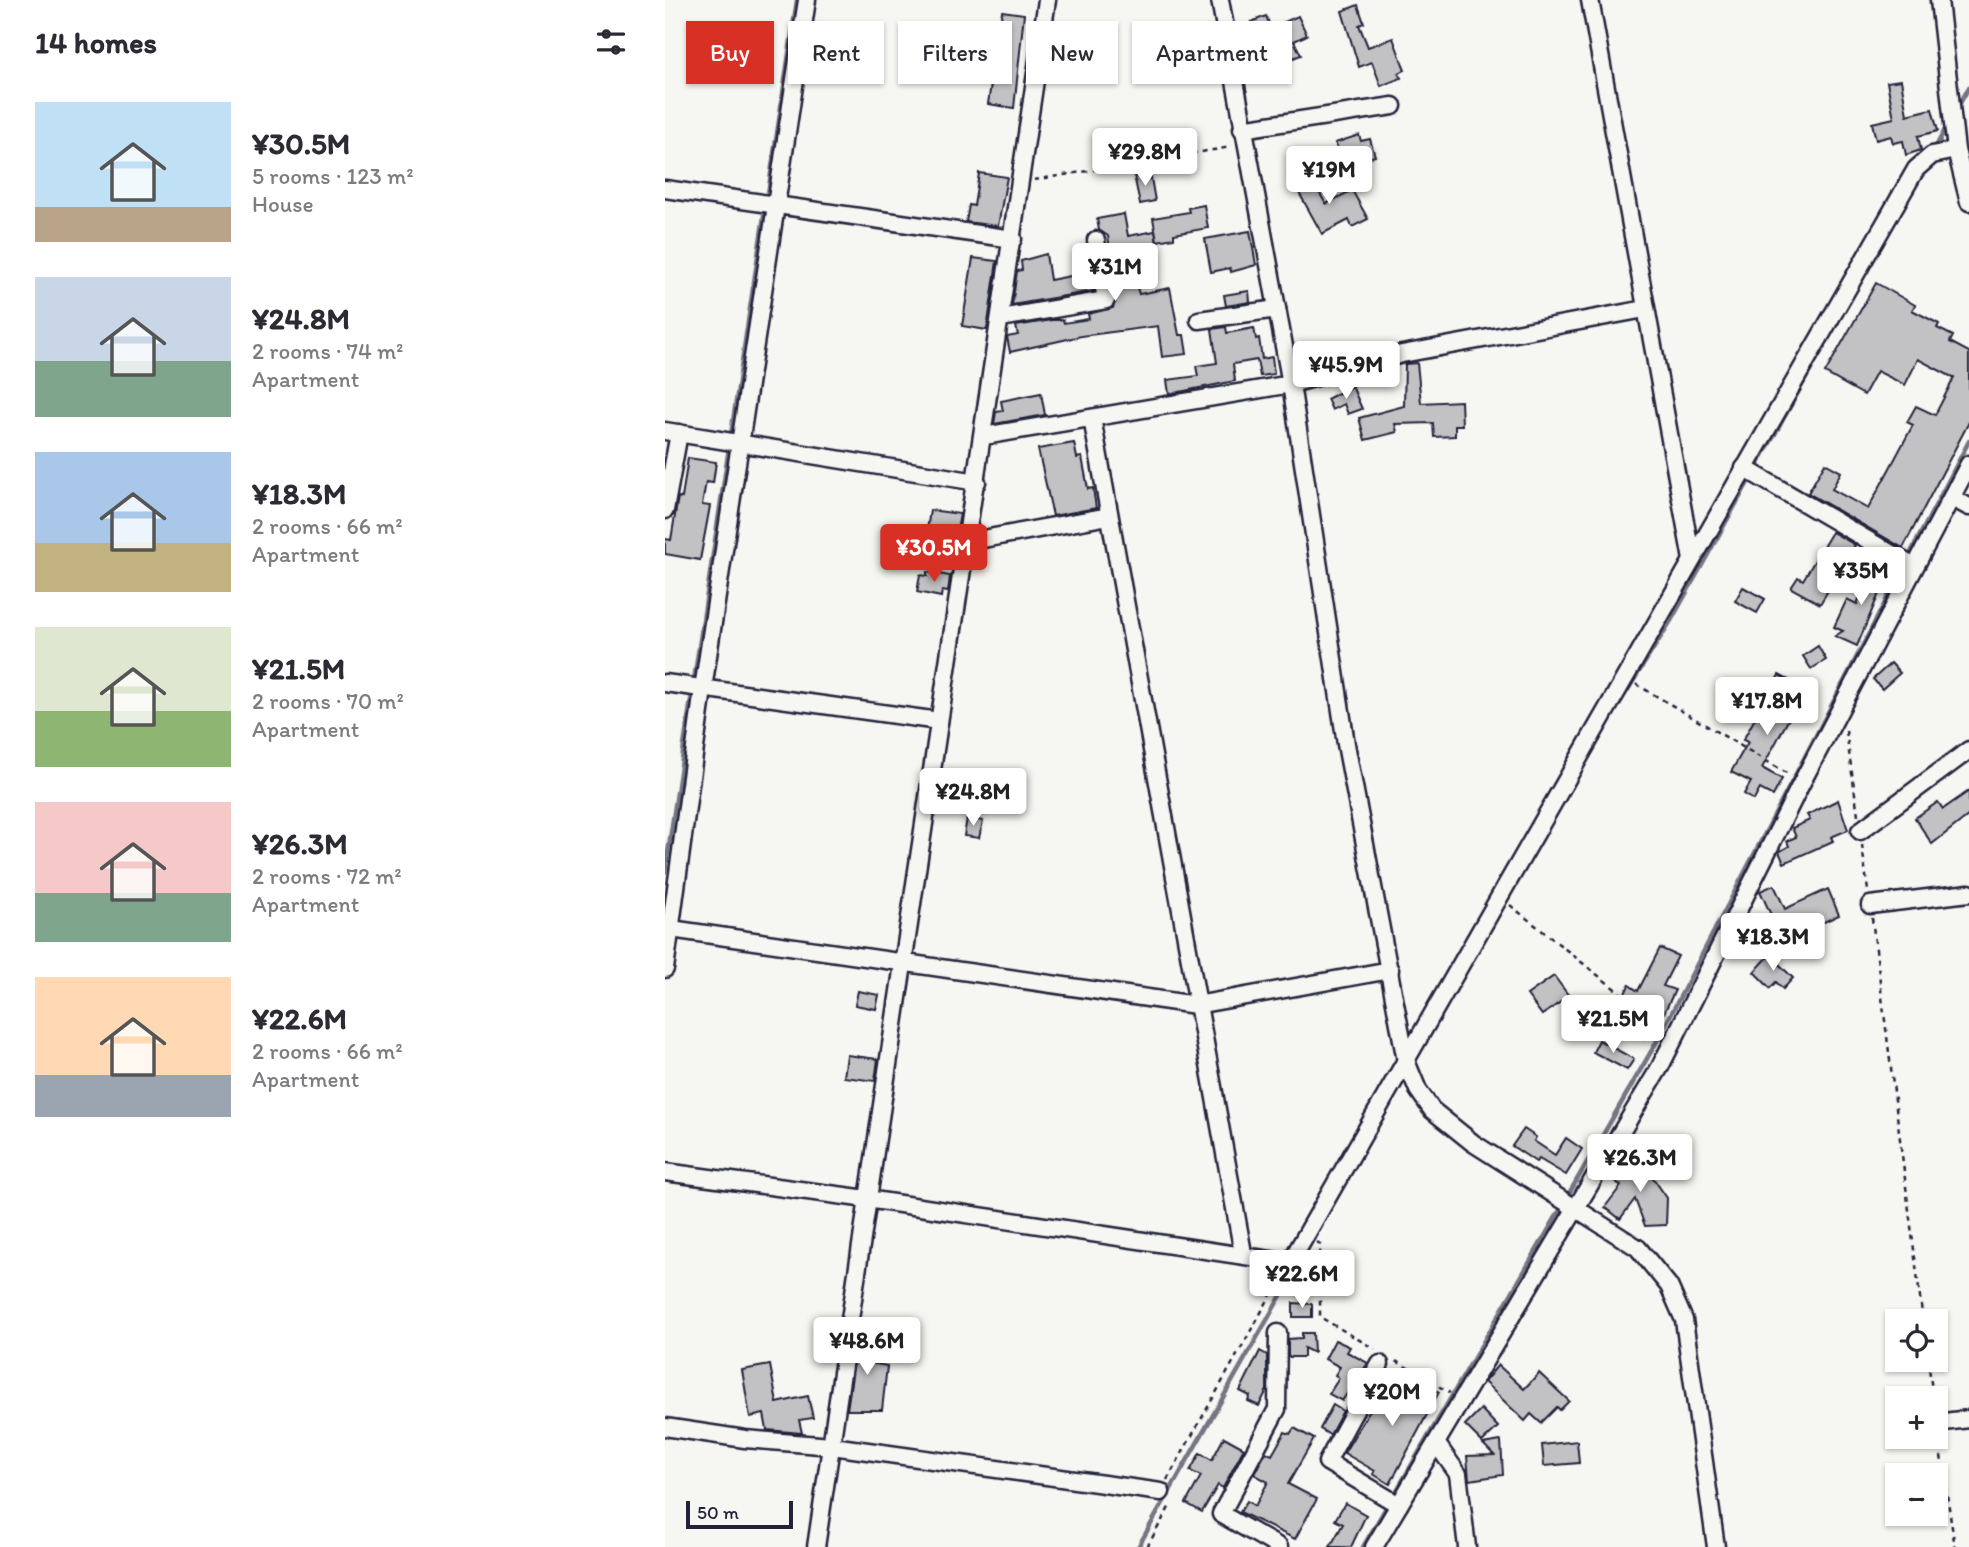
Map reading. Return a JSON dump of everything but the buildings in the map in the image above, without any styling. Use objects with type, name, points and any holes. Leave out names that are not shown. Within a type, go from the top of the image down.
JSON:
[{"type":"street","points":[[665,969],[703,689],[807,0]]},
{"type":"street","points":[[816,1547],[1047,0]]},
{"type":"street","points":[[1220,0],[1243,137],[1291,383],[1346,744],[1406,1061],[1418,1090],[1432,1110],[1473,1143],[1638,1248],[1669,1286],[1684,1320],[1716,1547]]},
{"type":"street","points":[[1590,0],[1692,560]]},
{"type":"street","points":[[1939,0],[1956,150],[1969,202]]},
{"type":"street","points":[[1243,137],[1393,106]]},
{"type":"street","points":[[665,1172],[867,1199],[1114,1238],[1243,1253],[1290,1263],[1916,169],[1932,155],[1956,150]]},
{"type":"street","points":[[665,189],[1013,239]]},
{"type":"street","points":[[1001,318],[1106,300],[1096,240]]},
{"type":"street","points":[[1199,320],[1277,309]]},
{"type":"street","points":[[984,436],[1291,383],[1402,354],[1645,309]]},
{"type":"street","points":[[1092,418],[1196,1005],[1243,1253]]},
{"type":"street","points":[[665,510],[672,432],[977,482]]},
{"type":"street","points":[[1374,1547],[1675,1037],[1802,782],[1969,464]]},
{"type":"street","points":[[1744,468],[1914,567]]},
{"type":"street","points":[[1952,498],[1969,507]]},
{"type":"street","points":[[967,542],[1109,516]]},
{"type":"street","points":[[665,683],[939,721]]},
{"type":"street","points":[[1860,831],[1969,750]]},
{"type":"street","points":[[1870,905],[1969,893]]},
{"type":"street","points":[[671,929],[1196,1005],[1390,970]]},
{"type":"street","points":[[1278,1333],[1277,1409],[1221,1514],[1279,1547]]},
{"type":"street","points":[[1383,1358],[1327,1462],[1399,1505]]},
{"type":"street","points":[[1948,1422],[1969,1419]]},
{"type":"street","points":[[665,1427],[745,1439],[832,1446],[1161,1492]]},
{"type":"street","points":[[1436,1443],[1458,1474],[1467,1547]]},
{"type":"path","points":[[1021,182],[1243,137]]},
{"type":"path","points":[[1624,677],[1802,782]]},
{"type":"path","points":[[1846,729],[1921,1309]]},
{"type":"path","points":[[1499,896],[1675,1037]]},
{"type":"path","points":[[1305,1236],[1320,1244],[1320,1317],[1383,1358],[1462,1400]]},
{"type":"path","points":[[1147,1547],[1174,1499],[1161,1492],[1290,1263]]},
{"type":"path","points":[[1940,1449],[1955,1547]]},
{"type":"waterway","points":[[767,200],[797,0]]},
{"type":"waterway","points":[[1958,107],[1969,87]]},
{"type":"waterway","points":[[1934,150],[1948,124]]},
{"type":"waterway","points":[[665,872],[765,209]]},
{"type":"waterway","points":[[1615,710],[1672,619],[1849,301]]},
{"type":"waterway","points":[[1908,558],[1969,441]]},
{"type":"waterway","points":[[1567,1197],[1656,1043],[1904,566]]},
{"type":"waterway","points":[[1138,1547],[1371,1137]]},
{"type":"waterway","points":[[1393,1497],[1563,1205]]},
{"type":"waterway","points":[[1363,1547],[1388,1504]]}]
